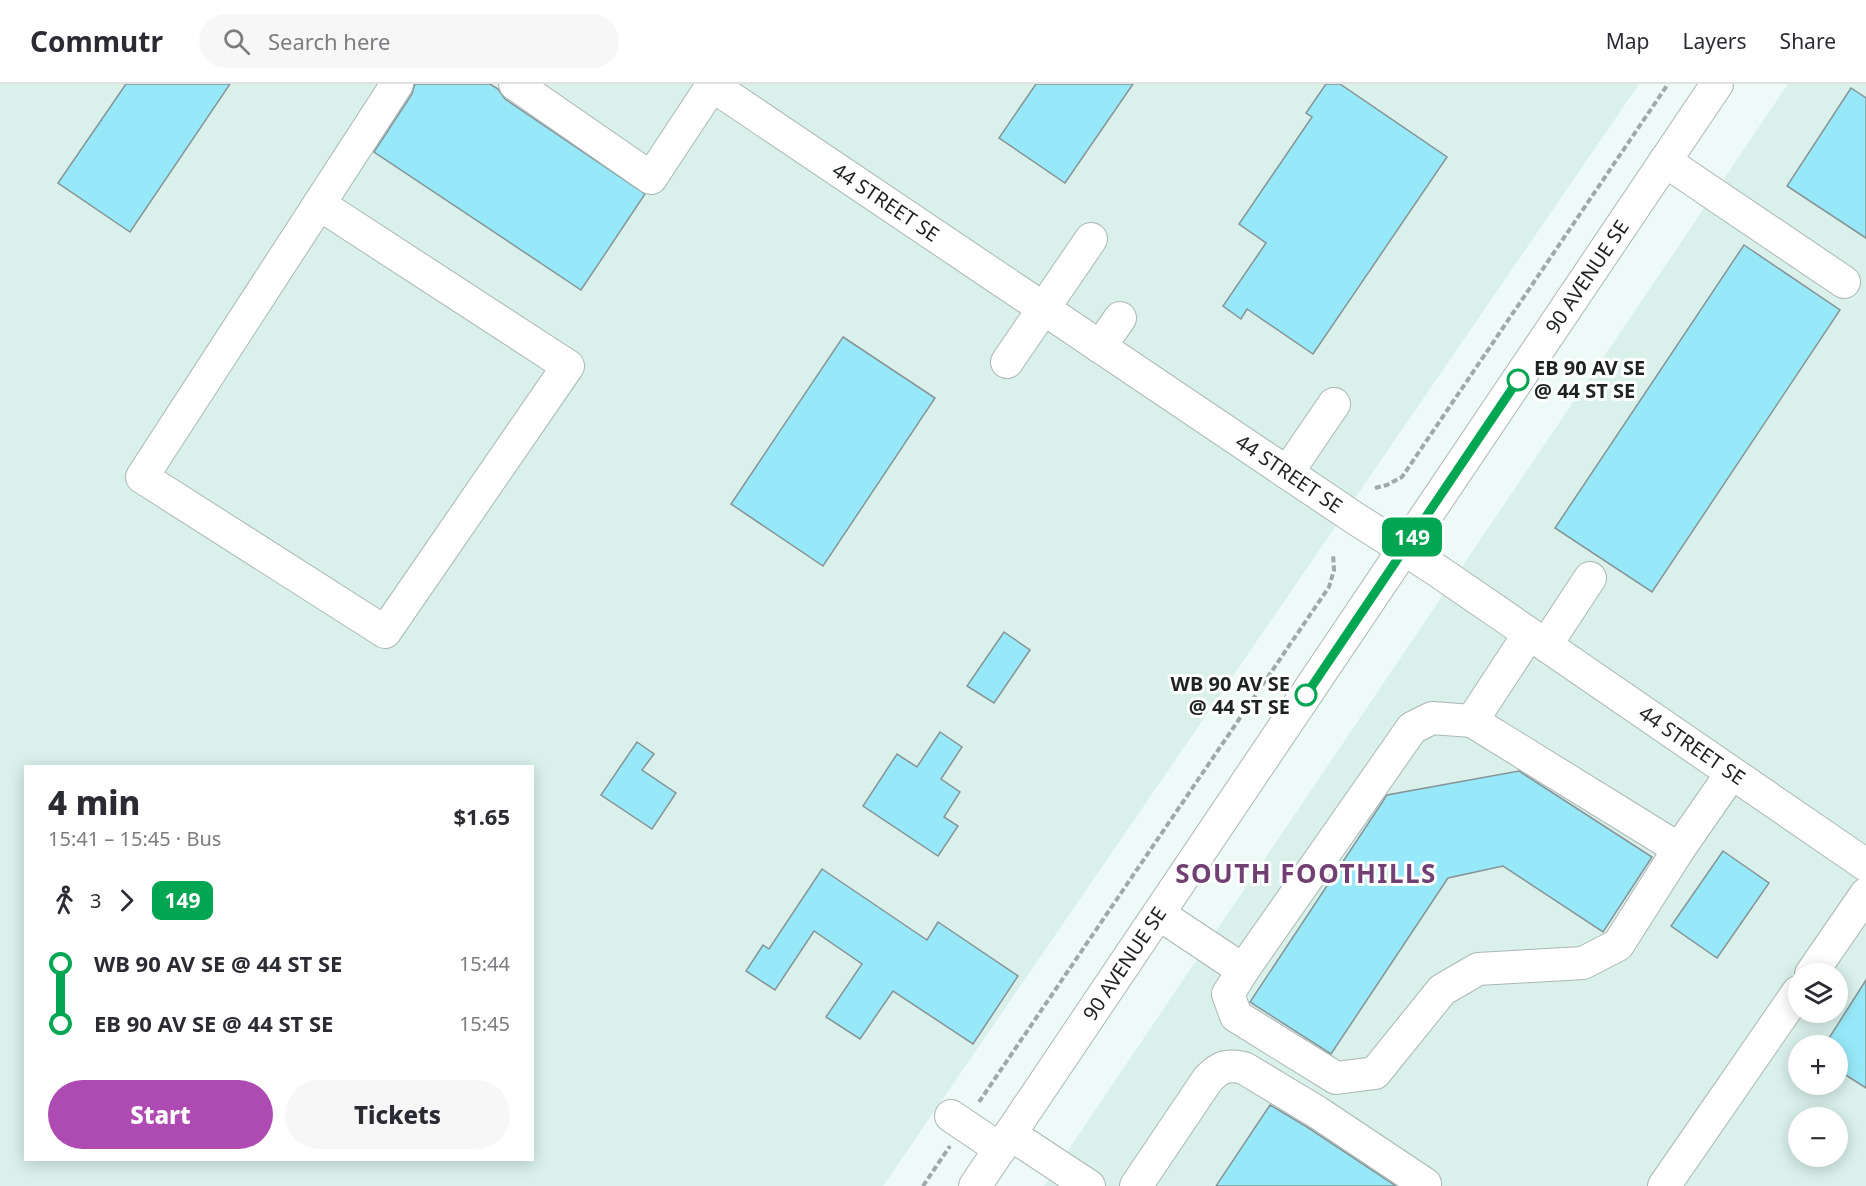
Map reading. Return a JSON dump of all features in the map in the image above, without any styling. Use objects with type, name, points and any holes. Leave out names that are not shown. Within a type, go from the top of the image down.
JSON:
[{"type":"street","points":[[319,204],[568,366],[385,632],[142,477],[319,204],[397,84]]},
{"type":"street","points":[[515,84],[651,178],[712,84]]},
{"type":"street","name":"44 STREET SE","points":[[712,84],[1287,473],[1538,639],[1866,865]]},
{"type":"street","name":"90 AVENUE SE","points":[[975,1186],[1717,84]]},
{"type":"street","points":[[1665,161],[1844,282]]},
{"type":"street","points":[[1007,362],[1091,239]]},
{"type":"street","points":[[1100,347],[1120,318]]},
{"type":"street","points":[[1287,473],[1334,404]]},
{"type":"street","points":[[1472,721],[1590,578]]},
{"type":"street","points":[[1679,849],[1472,721],[1432,718],[1412,728],[1228,994],[1236,1016],[1336,1078],[1375,1073],[1442,990],[1478,969],[1583,963],[1618,945],[1679,849],[1731,774]]},
{"type":"street","points":[[1819,963],[1866,894]]},
{"type":"street","points":[[1159,914],[1243,970]]},
{"type":"street","points":[[1664,1186],[1788,1006]]},
{"type":"street","points":[[1136,1186],[1208,1079],[1219,1068],[1233,1065],[1244,1068],[1317,1112],[1425,1184],[1424,1186]]},
{"type":"street","points":[[957,1121],[1005,1141],[1089,1186]]},
{"type":"path","points":[[1376,488],[1402,477],[1668,84]]},
{"type":"path","points":[[923,1186],[957,1121],[1329,587],[1334,570],[1333,555]]},
{"type":"shaded area","points":[[0,84],[1639,84],[883,1186],[0,1186]]},
{"type":"shaded area","points":[[1788,84],[1866,84],[1866,1186],[1044,1186]]},
{"type":"building","points":[[126,84],[230,84],[130,232],[58,183]]},
{"type":"building","points":[[415,84],[490,84],[498,89],[505,99],[645,194],[581,290],[374,152],[412,94]]},
{"type":"building","points":[[1036,84],[1133,84],[1065,183],[999,138]]},
{"type":"building","points":[[1326,84],[1340,84],[1447,157],[1313,354],[1247,309],[1241,319],[1223,306],[1266,243],[1239,224],[1312,117],[1306,113]]},
{"type":"building","points":[[1851,88],[1866,98],[1866,238],[1787,186]]},
{"type":"building","points":[[1744,245],[1840,310],[1652,592],[1555,528]]},
{"type":"building","points":[[843,337],[935,398],[823,566],[731,504]]},
{"type":"building","points":[[1004,632],[1030,650],[994,703],[967,686]]},
{"type":"building","points":[[940,732],[962,747],[941,779],[960,792],[944,817],[958,826],[938,856],[863,806],[897,754],[917,767]]},
{"type":"building","points":[[637,742],[654,754],[642,770],[676,793],[652,829],[601,795]]},
{"type":"building","points":[[1519,771],[1652,857],[1603,932],[1503,866],[1448,878],[1331,1054],[1250,1002],[1387,795]]},
{"type":"building","points":[[1723,851],[1769,883],[1717,958],[1671,926]]},
{"type":"building","points":[[822,869],[927,940],[938,922],[1018,976],[973,1044],[893,991],[860,1039],[826,1017],[862,964],[814,931],[775,990],[746,971],[763,945],[769,949]]},
{"type":"building","points":[[1866,980],[1866,1088],[1848,1076],[1848,1035],[1831,1035],[1839,1023],[1848,1023],[1848,1008]]},
{"type":"building","points":[[1270,1105],[1307,1127],[1396,1186],[1216,1186]]},
{"type":"bus line","name":"149","points":[[1306,695],[1518,380]]},
{"type":"place","name":"EB 90 AV SE @ 44 ST SE","points":[[1518,380]]},
{"type":"place","name":"WB 90 AV SE @ 44 ST SE","points":[[1306,695]]},
{"type":"district","name":"SOUTH FOOTHILLS","points":[[1306,874]]}]
